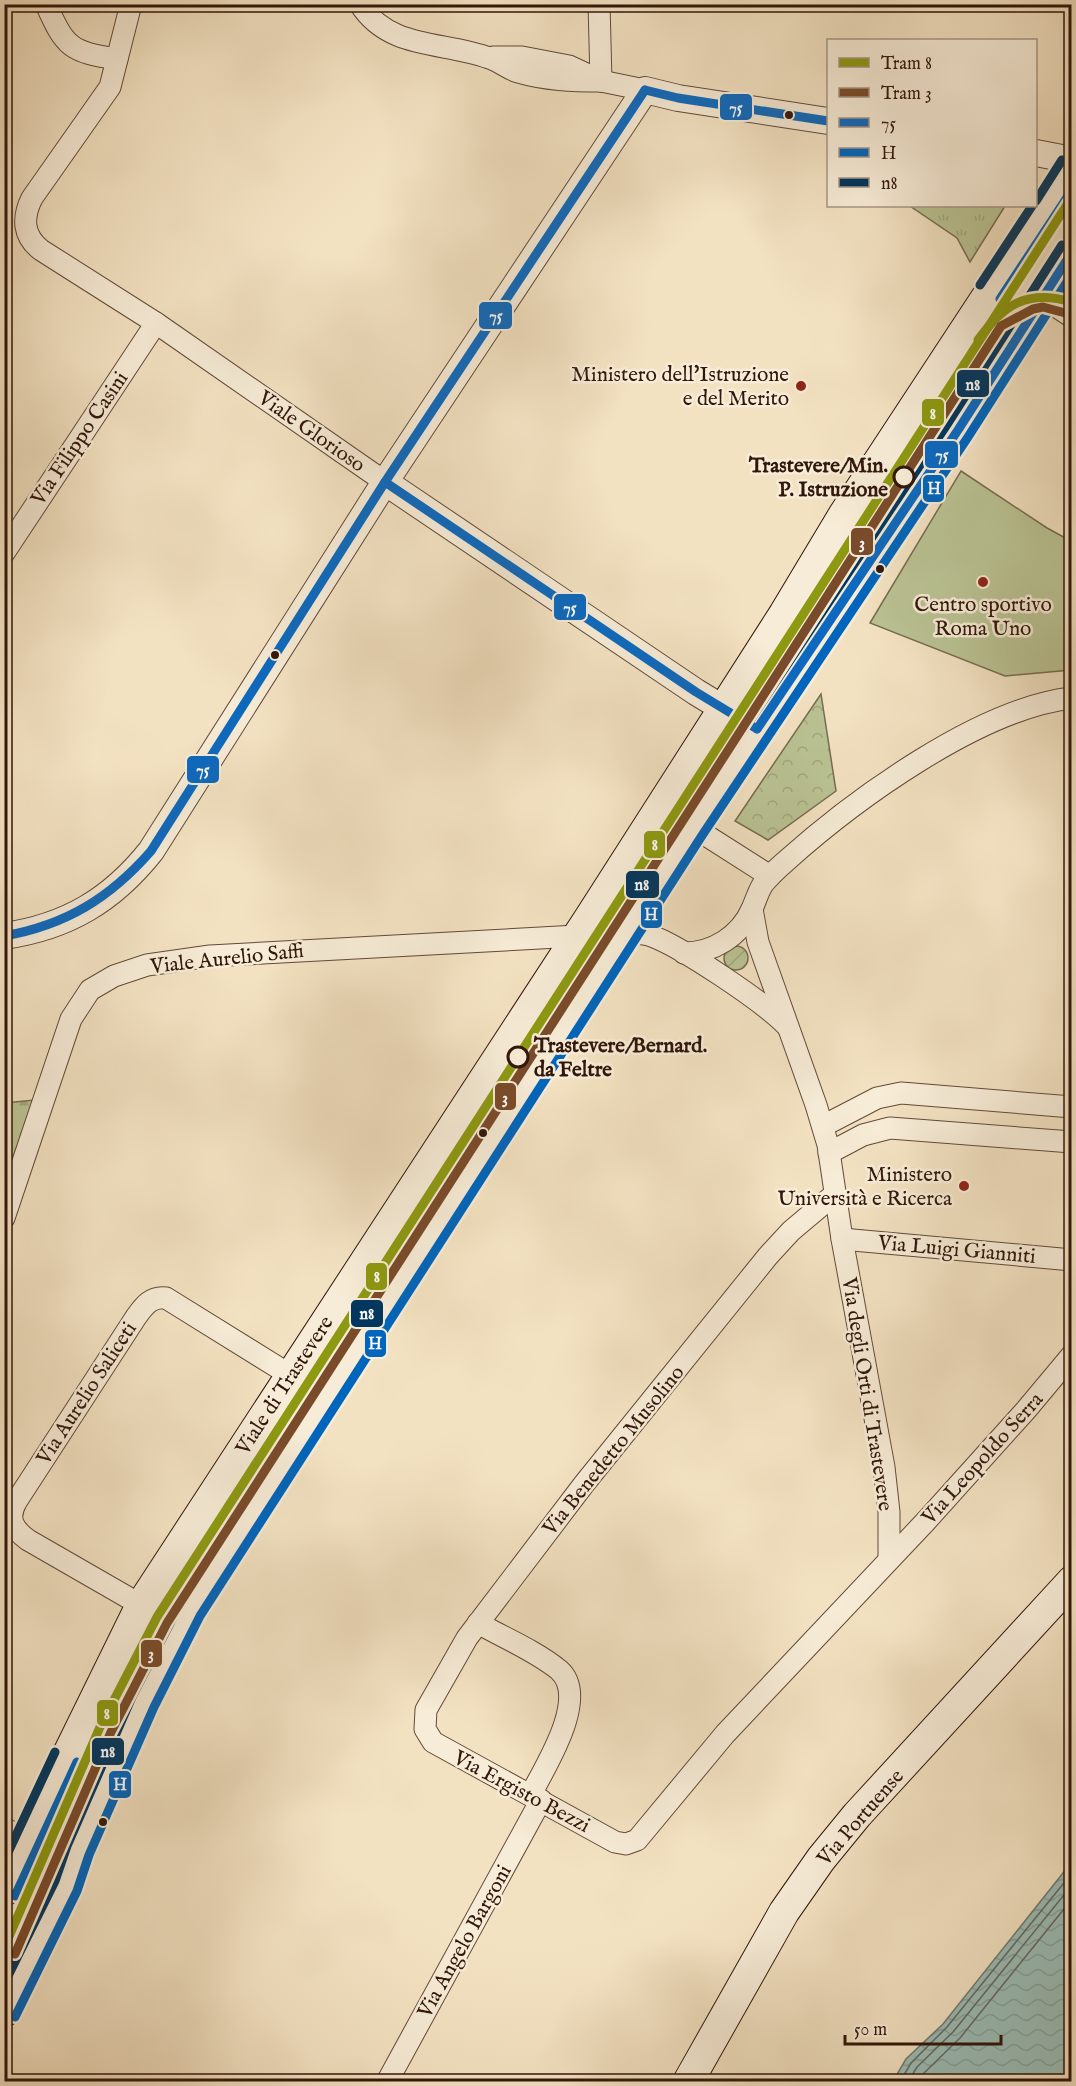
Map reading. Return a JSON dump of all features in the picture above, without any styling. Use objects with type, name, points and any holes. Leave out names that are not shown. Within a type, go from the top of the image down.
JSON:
[{"type":"main road","name":"Viale di Trastevere","points":[[4,1891],[13,1852],[141,1605],[577,936],[723,709],[844,514],[1071,167]]},
{"type":"main road","name":"Viale di Trastevere","points":[[4,2012],[55,1910],[143,1702],[178,1631],[693,827],[954,435],[1071,251]]},
{"type":"main road","points":[[972,320],[996,298],[1021,292],[1042,295]]},
{"type":"main road","points":[[577,936],[626,933]]},
{"type":"main road","name":"Via Portuense","points":[[688,2082],[784,1912],[821,1859],[857,1815],[1071,1581]]},
{"type":"street","points":[[46,4],[59,35],[67,43],[83,52],[117,59],[131,4]]},
{"type":"street","points":[[599,4],[601,81]]},
{"type":"street","points":[[360,5],[380,27],[396,36],[489,58],[517,72],[564,81],[601,81],[678,98],[827,121]]},
{"type":"street","name":"Viale Glorioso","points":[[117,59],[110,87],[32,198],[25,226],[32,242],[156,323],[386,482],[723,709],[757,729]]},
{"type":"street","points":[[4,936],[48,927],[82,913],[118,888],[144,859],[170,823],[386,482],[645,90]]},
{"type":"street","points":[[1037,153],[1071,160]]},
{"type":"street","points":[[1042,295],[1071,314]]},
{"type":"street","name":"Via Filippo Casini","points":[[4,553],[156,323]]},
{"type":"street","points":[[684,953],[701,953],[716,947],[737,930],[752,909],[770,876],[811,840],[859,803],[954,741],[1017,710],[1071,698]]},
{"type":"street","points":[[693,827],[770,876]]},
{"type":"street","name":"Via degli Orti di Trastevere","points":[[752,909],[758,942],[790,1028],[830,1153],[842,1239],[884,1467],[889,1512],[889,1558]]},
{"type":"street","points":[[626,933],[648,935],[684,953],[764,1006],[790,1028]]},
{"type":"street","name":"Viale Aurelio Saffi","points":[[4,1218],[70,1018],[90,990],[114,976],[147,965],[210,956],[577,936]]},
{"type":"street","points":[[823,1126],[877,1098],[908,1093],[1071,1107]]},
{"type":"street","points":[[830,1153],[872,1131],[899,1128],[1071,1142]]},
{"type":"street","name":"Via Benedetto Musolino","points":[[425,1729],[427,1706],[453,1660],[478,1623],[584,1484],[768,1256],[798,1224],[835,1194]]},
{"type":"street","name":"Via Luigi Gianniti","points":[[842,1239],[1071,1260]]},
{"type":"street","name":"Via Aurelio Saliceti","points":[[141,1605],[28,1540],[15,1529],[12,1523],[11,1516],[16,1502],[136,1317],[153,1299],[166,1298],[181,1305],[290,1375]]},
{"type":"street","name":"Via Leopoldo Serra","points":[[889,1558],[1026,1410],[1071,1354]]},
{"type":"street","name":"Via Ergisto Bezzi","points":[[425,1729],[429,1739],[446,1751],[536,1797],[610,1839],[626,1844],[643,1837],[700,1762],[889,1558]]},
{"type":"street","name":"Via Angelo Bargoni","points":[[387,2082],[536,1797],[562,1733],[568,1704],[569,1685],[560,1671],[478,1623]]},
{"type":"green space","points":[[911,207],[1004,207],[970,262],[957,238]]},
{"type":"green space","name":"Centro sportivo Roma Uno","points":[[961,471],[1047,528],[1071,541],[1071,670],[1005,676],[870,623]]},
{"type":"green space","points":[[821,694],[836,791],[768,840],[735,821]]},
{"type":"green space","points":[[736,946],[745,949],[748,958],[745,967],[736,970],[727,967],[724,958],[727,949]]},
{"type":"green space","points":[[34,1100],[5,1180],[5,1103]]},
{"type":"water","points":[[1071,1863],[1071,2081],[893,2081],[906,2059],[943,2024]]},
{"type":"tram line","name":"8","points":[[4,1948],[100,1727],[157,1617],[1072,197]]},
{"type":"tram line","name":"8","points":[[978,340],[997,317],[1018,303],[1042,297],[1072,302]]},
{"type":"tram line","name":"3","points":[[15,1954],[111,1732],[167,1623],[1001,326],[1033,309],[1043,307],[1069,314]]},
{"type":"transit line","name":"75","points":[[645,90],[678,98],[827,121]]},
{"type":"transit line","name":"75","points":[[4,936],[47,925],[85,907],[119,883],[151,851],[385,482],[645,90]]},
{"type":"transit line","name":"n8","points":[[1037,199],[1062,160]]},
{"type":"transit line","name":"H","points":[[1000,299],[1072,190]]},
{"type":"transit line","name":"n8","points":[[980,285],[1031,207]]},
{"type":"transit line","name":"n8","points":[[4,1984],[55,1881],[67,1846],[132,1697],[180,1604],[683,821],[948,423],[1062,245]]},
{"type":"transit line","name":"75","points":[[757,729],[958,430],[1072,252]]},
{"type":"transit line","name":"H","points":[[15,2017],[77,1891],[89,1855],[154,1707],[200,1616],[703,834],[968,437],[1072,274]]},
{"type":"transit line","name":"75","points":[[385,482],[696,692],[757,729]]},
{"type":"transit line","name":"n8","points":[[4,1861],[55,1752]]},
{"type":"transit line","name":"H","points":[[15,1896],[77,1762]]},
{"type":"place","name":"Ministero dell'Istruzione e del Merito","points":[[801,386]]},
{"type":"place","name":"Trastevere/Min. P. Istruzione","points":[[904,477]]},
{"type":"place","name":"Centro sportivo Roma Uno","points":[[983,582]]},
{"type":"place","name":"Trastevere/Bernard. da Feltre","points":[[518,1057]]},
{"type":"place","name":"Ministero Università e Ricerca","points":[[964,1186]]}]
